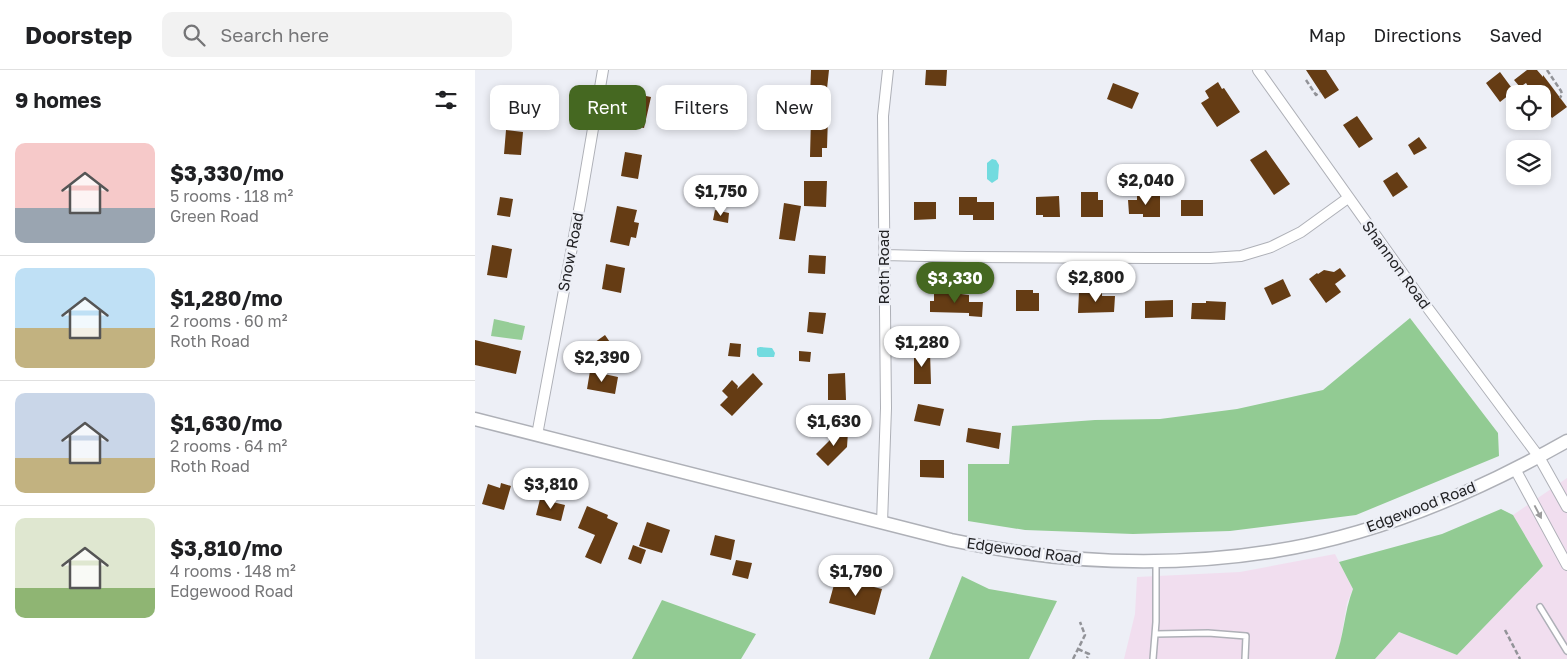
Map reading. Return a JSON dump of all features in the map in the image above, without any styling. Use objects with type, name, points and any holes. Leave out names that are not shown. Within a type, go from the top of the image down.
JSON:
[{"type":"street","name":"Snow Road","points":[[537,434],[603,70]]},
{"type":"street","name":"Roth Road","points":[[882,524],[886,408],[883,116],[888,70]]},
{"type":"street","name":"Shannon Road","points":[[1258,70],[1421,299],[1539,457],[1567,507]]},
{"type":"street","points":[[884,255],[1149,258],[1241,256],[1271,246],[1301,232],[1348,198]]},
{"type":"street","name":"Edgewood Road","points":[[475,419],[882,524],[976,546],[1041,556],[1086,560],[1156,561],[1231,556],[1275,551],[1314,543],[1392,521],[1430,507],[1515,469],[1567,440]]},
{"type":"street","points":[[1515,469],[1567,565]]},
{"type":"lane","points":[[1153,659],[1156,634],[1156,561]]},
{"type":"lane","points":[[1540,607],[1567,651]]},
{"type":"lane","points":[[1156,634],[1208,633],[1246,636],[1245,659]]},
{"type":"path","points":[[1547,70],[1561,91],[1560,98]]},
{"type":"path","points":[[1306,80],[1315,95],[1320,92]]},
{"type":"path","points":[[1073,659],[1085,635],[1080,622]]},
{"type":"path","points":[[1505,630],[1520,659]]},
{"type":"path","points":[[1078,649],[1089,654],[1087,659]]},
{"type":"shaded area","points":[[1567,478],[1567,659],[1375,659],[1399,632],[1457,655],[1543,566],[1513,515]]},
{"type":"shaded area","points":[[1335,554],[1353,589],[1347,603],[1340,645],[1335,659],[1124,659],[1135,614],[1137,577],[1240,572]]},
{"type":"green space","points":[[1410,318],[1498,433],[1499,456],[1356,515],[1230,531],[1133,534],[1025,530],[968,521],[968,464],[1009,464],[1012,426],[1095,420],[1160,419],[1237,409],[1323,390]]},
{"type":"green space","points":[[494,319],[525,326],[522,340],[491,336]]},
{"type":"green space","points":[[1501,509],[1513,515],[1543,566],[1457,655],[1399,632],[1375,659],[1335,659],[1353,589],[1339,562],[1442,534]]},
{"type":"green space","points":[[962,576],[989,589],[1057,601],[1029,659],[929,659]]},
{"type":"green space","points":[[662,600],[756,634],[741,659],[632,659]]},
{"type":"water","points":[[992,159],[996,160],[999,165],[998,179],[992,183],[987,179],[987,163]]},
{"type":"water","points":[[757,348],[772,348],[775,353],[774,357],[759,357],[757,355]]},
{"type":"building","points":[[811,70],[829,70],[827,85],[810,85]]},
{"type":"building","points":[[926,70],[947,70],[946,86],[925,85]]},
{"type":"building","points":[[1306,70],[1326,70],[1339,90],[1325,99]]},
{"type":"building","points":[[1527,70],[1537,70],[1550,85],[1527,85],[1526,83],[1518,85],[1514,80]]},
{"type":"building","points":[[1500,72],[1510,85],[1506,85],[1506,97],[1500,102],[1486,83]]},
{"type":"building","points":[[1218,82],[1240,112],[1217,127],[1201,103],[1209,98],[1205,91]]},
{"type":"building","points":[[1113,83],[1139,93],[1132,109],[1107,99]]},
{"type":"building","points":[[1551,86],[1567,107],[1552,118],[1551,117]]},
{"type":"building","points":[[646,96],[651,97],[646,119]]},
{"type":"building","points":[[1357,116],[1373,139],[1359,148],[1343,125]]},
{"type":"building","points":[[506,130],[523,132],[521,155],[504,154]]},
{"type":"building","points":[[811,130],[828,130],[827,148],[822,148],[822,157],[810,157]]},
{"type":"building","points":[[1419,137],[1427,148],[1414,155],[1408,145]]},
{"type":"building","points":[[1266,150],[1290,184],[1274,195],[1250,160]]},
{"type":"building","points":[[625,152],[642,155],[638,179],[621,176]]},
{"type":"building","points":[[1397,172],[1408,187],[1393,197],[1383,181]]},
{"type":"building","points":[[804,181],[827,181],[826,207],[804,206]]},
{"type":"building","points":[[1081,192],[1098,192],[1098,200],[1103,200],[1103,217],[1081,217]]},
{"type":"building","points":[[1059,196],[1060,217],[1036,215],[1036,197]]},
{"type":"building","points":[[1137,196],[1160,196],[1160,217],[1143,217],[1143,214],[1129,214],[1128,200],[1137,200]]},
{"type":"building","points":[[500,197],[513,199],[510,217],[497,215]]},
{"type":"building","points":[[959,197],[977,197],[977,202],[994,202],[994,220],[973,220],[973,215],[959,215]]},
{"type":"building","points":[[1181,200],[1203,200],[1203,216],[1181,216]]},
{"type":"building","points":[[914,202],[936,202],[936,219],[914,220]]},
{"type":"building","points":[[784,203],[801,206],[795,241],[779,239]]},
{"type":"building","points":[[617,206],[637,210],[634,222],[639,223],[636,238],[631,237],[629,246],[610,242]]},
{"type":"building","points":[[715,210],[729,213],[728,223],[713,220]]},
{"type":"building","points":[[492,245],[512,249],[507,278],[487,275]]},
{"type":"building","points":[[809,255],[826,256],[825,274],[808,273]]},
{"type":"building","points":[[606,264],[625,268],[621,293],[602,289]]},
{"type":"building","points":[[1340,268],[1346,276],[1335,284],[1341,292],[1326,303],[1309,279],[1324,270],[1334,272]]},
{"type":"building","points":[[1283,279],[1291,296],[1272,305],[1264,288]]},
{"type":"building","points":[[934,290],[961,291],[961,294],[969,295],[969,302],[983,302],[982,317],[969,316],[969,313],[930,312],[930,301],[934,301]]},
{"type":"building","points":[[1016,290],[1033,290],[1033,293],[1039,293],[1039,311],[1016,311]]},
{"type":"building","points":[[1079,292],[1102,293],[1102,296],[1115,296],[1114,312],[1078,313]]},
{"type":"building","points":[[1173,300],[1173,317],[1145,318],[1145,301]]},
{"type":"building","points":[[1206,301],[1226,302],[1225,320],[1191,319],[1192,303],[1206,303]]},
{"type":"building","points":[[809,312],[826,313],[823,334],[807,332]]},
{"type":"building","points":[[605,335],[614,348],[600,358],[591,345]]},
{"type":"building","points":[[475,340],[521,351],[516,374],[475,365]]},
{"type":"building","points":[[730,343],[741,344],[740,357],[728,356]]},
{"type":"building","points":[[799,351],[811,352],[810,362],[799,361]]},
{"type":"building","points":[[930,352],[931,384],[914,384],[914,353]]},
{"type":"building","points":[[590,371],[618,377],[615,394],[587,389]]},
{"type":"building","points":[[753,373],[763,384],[732,416],[720,405],[728,397],[722,391],[732,380],[738,386],[737,389]]},
{"type":"building","points":[[845,373],[846,400],[828,400],[828,374]]},
{"type":"building","points":[[918,404],[944,409],[940,426],[914,421]]},
{"type":"building","points":[[968,428],[1001,433],[999,449],[966,442]]},
{"type":"building","points":[[835,430],[848,432],[847,447],[828,466],[816,454],[834,436]]},
{"type":"building","points":[[920,460],[944,460],[944,478],[920,477]]},
{"type":"building","points":[[501,483],[511,486],[504,510],[482,504],[488,484],[500,488]]},
{"type":"building","points":[[540,499],[565,505],[561,521],[536,515]]},
{"type":"building","points":[[587,506],[608,515],[607,518],[618,523],[601,564],[585,557],[595,535],[578,528]]},
{"type":"building","points":[[647,522],[670,530],[662,553],[639,546]]},
{"type":"building","points":[[715,535],[735,540],[731,560],[710,555]]},
{"type":"building","points":[[633,545],[646,550],[641,564],[628,559]]},
{"type":"building","points":[[736,560],[752,563],[748,579],[732,575]]},
{"type":"building","points":[[835,581],[861,588],[862,584],[882,589],[875,615],[829,603]]}]
